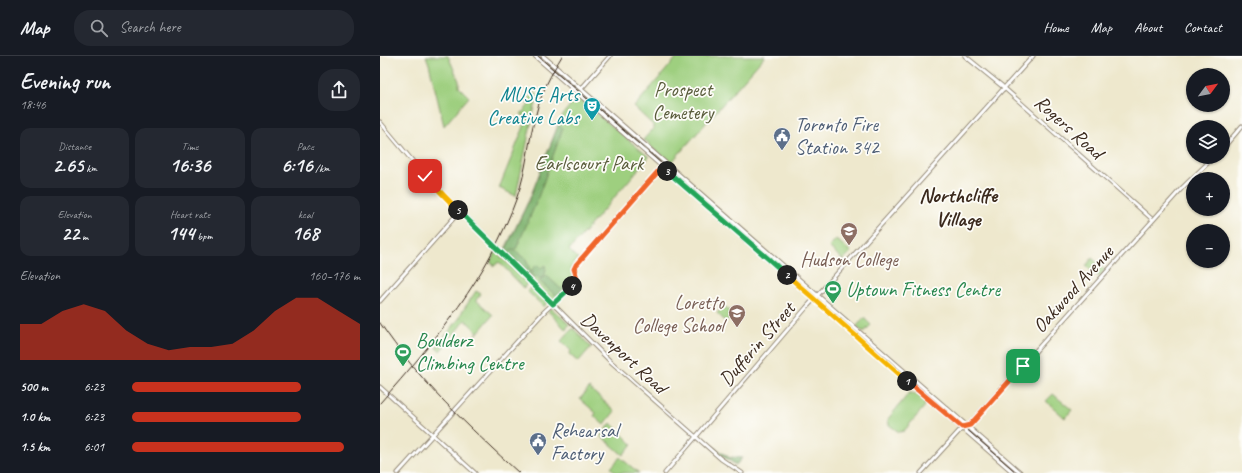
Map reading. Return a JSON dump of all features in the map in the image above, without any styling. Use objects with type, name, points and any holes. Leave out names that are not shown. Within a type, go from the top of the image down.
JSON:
[{"type":"main road","points":[[535,56],[1014,473]]},
{"type":"main road","points":[[543,56],[1021,473]]},
{"type":"main road","points":[[581,89],[610,56]]},
{"type":"main road","name":"Rogers Road","points":[[965,56],[1004,88],[1153,220]]},
{"type":"main road","name":"Dufferin Street","points":[[665,473],[815,300],[1033,56]]},
{"type":"main road","name":"Davenport Road","points":[[380,122],[413,164],[614,365],[723,461],[742,473]]},
{"type":"main road","points":[[1230,140],[1242,126]]},
{"type":"main road","points":[[398,473],[543,313],[576,280],[577,275],[574,269],[576,265],[666,163]]},
{"type":"main road","name":"Oakwood Avenue","points":[[968,426],[1153,220],[1207,164]]},
{"type":"main road","points":[[380,301],[460,211]]},
{"type":"main road","points":[[380,387],[475,473]]},
{"type":"main road","points":[[921,473],[962,427],[968,426]]},
{"type":"green space","points":[[426,56],[448,56],[459,81],[459,87],[469,97],[444,126],[429,64]]},
{"type":"green space","name":"Prospect Cemetery","points":[[678,56],[765,56],[670,164],[649,145],[648,142],[643,140],[653,129],[653,125],[634,107]]},
{"type":"green space","points":[[534,92],[538,96],[516,196],[499,188],[527,119],[521,114],[529,105],[526,102]]},
{"type":"green space","name":"Earlscourt Park","points":[[577,97],[649,157],[569,250],[578,259],[571,268],[574,278],[553,300],[508,255],[505,249],[530,198],[563,114]]},
{"type":"green space","points":[[558,125],[563,128],[536,203],[516,249],[505,251],[530,198]]},
{"type":"green space","points":[[836,239],[851,252],[843,260],[829,247]]},
{"type":"green space","points":[[509,250],[516,250],[526,259],[533,279],[506,252]]},
{"type":"green space","points":[[496,252],[527,283],[524,288],[499,262],[493,267],[494,264],[490,262]]},
{"type":"green space","points":[[1092,258],[1105,270],[1099,277],[1086,266]]},
{"type":"green space","points":[[536,265],[541,268],[545,265],[546,271],[543,278],[536,278],[531,271]]},
{"type":"green space","points":[[544,276],[547,276],[561,289],[574,276],[558,297],[539,281]]},
{"type":"green space","points":[[532,288],[547,302],[544,307],[527,291]]},
{"type":"green space","points":[[476,291],[481,294],[476,300],[493,315],[475,336],[478,332],[465,320],[440,351],[436,348],[461,316],[460,315]]},
{"type":"green space","points":[[724,306],[731,312],[731,316],[726,322],[717,313]]},
{"type":"green space","points":[[551,308],[569,324],[566,330],[548,311]]},
{"type":"green space","points":[[864,318],[871,325],[865,331],[862,331],[856,327]]},
{"type":"green space","points":[[572,329],[574,329],[591,347],[578,362],[569,354],[571,351],[561,341]]},
{"type":"green space","points":[[589,388],[615,411],[604,425],[594,416],[596,413],[580,399]]},
{"type":"green space","points":[[909,393],[919,396],[925,406],[904,431],[899,432],[889,425],[888,419]]},
{"type":"green space","points":[[1053,394],[1072,410],[1065,418],[1046,401]]},
{"type":"green space","points":[[611,423],[632,444],[623,455],[601,436]]},
{"type":"green space","points":[[708,443],[730,458],[742,458],[736,465]]},
{"type":"green space","points":[[620,457],[639,473],[617,473],[611,468]]},
{"type":"tram line","points":[[538,56],[1017,473]]},
{"type":"railway","points":[[380,403],[421,356],[459,306],[492,254],[517,197],[538,106],[550,77],[562,56]]},
{"type":"railway","points":[[380,323],[427,383],[463,420],[519,473]]},
{"type":"place","name":"MUSE Arts Creative Labs","points":[[592,121]]},
{"type":"place","name":"Toronto Fire Station 342","points":[[782,151]]},
{"type":"place","name":"Hudson College","points":[[849,246]]},
{"type":"place","name":"Uptown Fitness Centre","points":[[833,304]]},
{"type":"place","name":"Loretto College School","points":[[737,328]]},
{"type":"place","name":"Boulderz Climbing Centre","points":[[403,367]]},
{"type":"place","name":"Rehearsal Factory","points":[[538,456]]},
{"type":"district","name":"Northcliffe Village","points":[[958,207]]},
{"type":"route","points":[[425,176],[553,304],[559,300],[576,280],[577,275],[574,268],[576,265],[662,167],[962,427],[970,425],[1023,366]]}]
